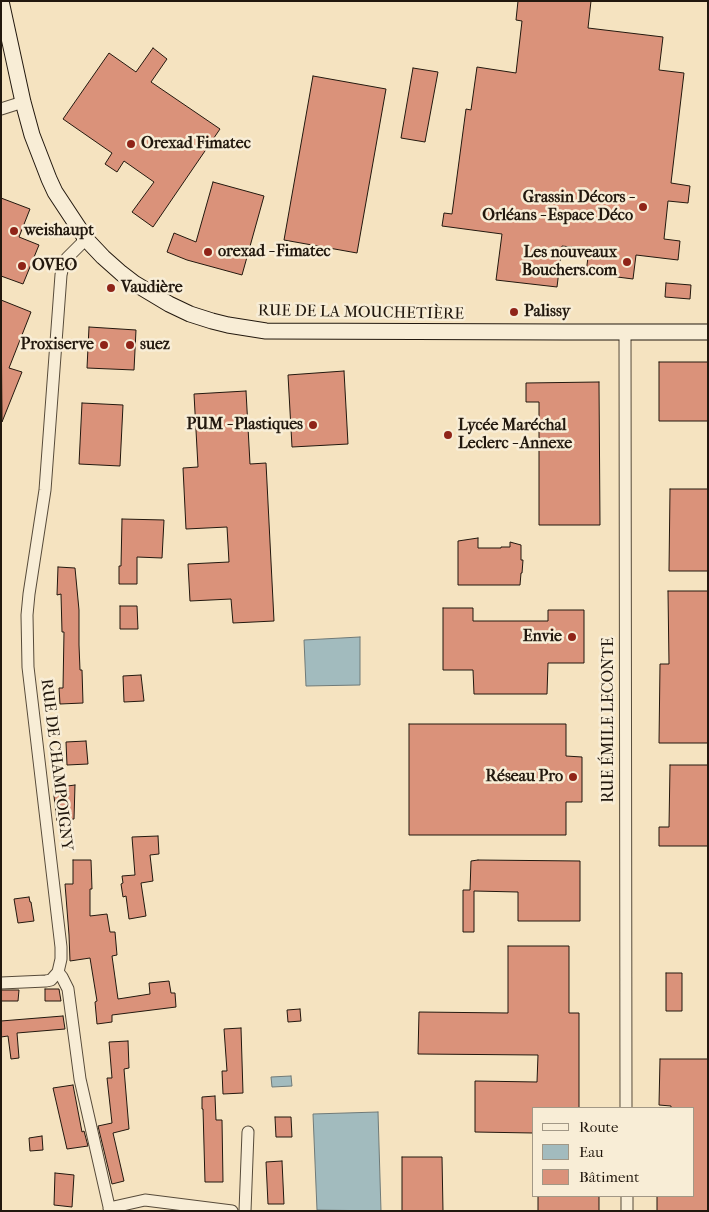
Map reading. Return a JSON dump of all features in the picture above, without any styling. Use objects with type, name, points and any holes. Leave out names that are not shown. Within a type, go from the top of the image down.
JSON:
[{"type":"street","name":"RUE DE LA MOUCHETIÈRE","points":[[1,1],[32,135],[49,179],[63,206],[86,239],[121,273],[149,293],[190,314],[228,325],[286,332],[708,332]]},
{"type":"street","points":[[1,109],[24,102]]},
{"type":"street","name":"RUE DE CHAMPOIGNY","points":[[58,972],[61,946],[29,681],[28,615],[29,594],[46,490],[61,275],[67,258],[86,239]]},
{"type":"street","name":"RUE ÉMILE LECONTE","points":[[625,332],[626,1107]]},
{"type":"street","points":[[1,984],[51,980],[58,972],[68,989],[80,1079],[109,1209],[145,1200],[232,1211]]},
{"type":"street","points":[[245,1211],[248,1132]]},
{"type":"street","points":[[627,1197],[627,1211]]},
{"type":"water","points":[[360,637],[360,685],[306,686],[304,640]]},
{"type":"water","points":[[291,1076],[292,1086],[272,1087],[271,1077]]},
{"type":"water","points":[[378,1112],[381,1211],[317,1210],[313,1114]]},
{"type":"building","points":[[518,1],[591,1],[588,28],[663,37],[659,70],[684,73],[671,183],[690,186],[688,203],[668,201],[664,239],[680,241],[678,260],[636,255],[633,279],[586,273],[589,249],[562,246],[557,287],[496,280],[502,234],[442,226],[444,213],[452,214],[466,109],[471,110],[477,67],[516,73],[522,21],[516,20]]},
{"type":"building","points":[[153,48],[167,59],[151,82],[220,129],[153,227],[132,212],[154,182],[124,161],[117,172],[105,164],[112,153],[63,119],[109,53],[136,72]]},
{"type":"building","points":[[413,68],[438,72],[425,142],[401,138]]},
{"type":"building","points":[[313,76],[386,89],[357,253],[284,240]]},
{"type":"building","points":[[213,182],[264,196],[242,275],[187,260],[167,252],[174,233],[196,242]]},
{"type":"building","points":[[1,198],[30,209],[19,237],[39,245],[23,284],[1,276]]},
{"type":"building","points":[[666,283],[691,285],[690,299],[665,297]]},
{"type":"building","points":[[1,300],[31,312],[9,368],[22,372],[2,422]]},
{"type":"building","points":[[89,327],[136,330],[134,370],[87,368]]},
{"type":"building","points":[[659,362],[708,362],[708,421],[659,421]]},
{"type":"building","points":[[344,371],[348,444],[292,447],[288,375]]},
{"type":"building","points":[[599,382],[600,525],[539,525],[539,402],[526,402],[526,383]]},
{"type":"building","points":[[246,391],[250,464],[266,463],[274,621],[233,623],[231,599],[190,601],[188,564],[229,562],[227,527],[186,529],[183,468],[198,467],[194,394]]},
{"type":"building","points":[[82,403],[123,405],[120,466],[79,464]]},
{"type":"building","points":[[670,489],[708,489],[708,571],[669,571]]},
{"type":"building","points":[[122,519],[164,520],[162,558],[137,557],[137,584],[119,584]]},
{"type":"building","points":[[478,538],[478,548],[510,547],[510,542],[521,545],[521,560],[523,560],[520,585],[458,585],[458,541]]},
{"type":"building","points":[[58,567],[75,568],[79,610],[80,670],[82,670],[83,703],[60,704],[59,688],[63,688],[64,632],[62,632],[61,594],[57,595]]},
{"type":"building","points":[[668,591],[708,591],[708,743],[659,743],[660,664],[669,664]]},
{"type":"building","points":[[120,606],[137,606],[138,629],[120,629]]},
{"type":"building","points":[[443,608],[473,608],[473,621],[548,621],[548,610],[584,610],[584,663],[548,663],[547,694],[474,694],[473,670],[443,670]]},
{"type":"building","points":[[141,675],[144,701],[124,702],[123,676]]},
{"type":"building","points":[[409,724],[566,724],[566,756],[582,757],[582,802],[566,802],[566,835],[409,835]]},
{"type":"building","points":[[86,741],[88,764],[67,765],[66,742]]},
{"type":"building","points":[[670,765],[708,765],[708,846],[659,846],[659,827],[669,827]]},
{"type":"building","points":[[75,785],[74,819],[57,821],[53,788]]},
{"type":"building","points":[[158,836],[159,854],[150,855],[153,881],[141,883],[146,916],[129,919],[126,896],[123,897],[121,884],[123,883],[122,876],[135,875],[132,837]]},
{"type":"building","points":[[73,860],[91,860],[92,889],[90,889],[90,916],[107,914],[110,932],[115,932],[117,955],[112,956],[118,999],[150,994],[149,983],[169,981],[171,993],[175,993],[176,1007],[112,1015],[112,1022],[97,1024],[95,1002],[97,1001],[90,958],[70,961],[65,884],[73,884]]},
{"type":"building","points":[[471,861],[580,861],[580,921],[518,921],[518,892],[474,891],[474,932],[463,932],[463,890],[470,890]]},
{"type":"building","points":[[29,897],[34,921],[18,923],[14,899]]},
{"type":"building","points":[[508,946],[569,946],[569,1013],[579,1013],[579,1107],[532,1107],[532,1133],[475,1132],[475,1081],[537,1082],[538,1055],[418,1054],[419,1012],[508,1013]]},
{"type":"building","points":[[666,973],[682,973],[682,1011],[666,1011]]},
{"type":"building","points":[[45,989],[59,989],[61,1001],[45,1001]]},
{"type":"building","points":[[1,990],[19,990],[18,1001],[1,1001]]},
{"type":"building","points":[[300,1009],[301,1021],[288,1022],[287,1010]]},
{"type":"building","points":[[63,1016],[65,1029],[17,1033],[19,1058],[11,1059],[8,1036],[1,1037],[1,1021]]},
{"type":"building","points":[[241,1028],[243,1093],[223,1094],[222,1071],[227,1071],[224,1029]]},
{"type":"building","points":[[128,1041],[129,1068],[124,1069],[129,1129],[113,1133],[124,1181],[112,1184],[98,1126],[112,1123],[107,1078],[112,1078],[109,1042]]},
{"type":"building","points":[[660,1059],[708,1059],[708,1211],[657,1211],[657,1197],[694,1197],[694,1107],[659,1105]]},
{"type":"building","points":[[73,1085],[82,1132],[84,1131],[88,1146],[67,1149],[53,1088]]},
{"type":"building","points":[[215,1096],[216,1120],[222,1120],[223,1182],[205,1182],[202,1097]]},
{"type":"building","points":[[275,1117],[291,1117],[292,1137],[276,1137]]},
{"type":"building","points":[[42,1136],[43,1150],[30,1151],[29,1138]]},
{"type":"building","points":[[402,1157],[442,1157],[443,1211],[402,1211]]},
{"type":"building","points":[[282,1161],[284,1204],[268,1204],[266,1162]]},
{"type":"building","points":[[55,1173],[74,1175],[72,1207],[54,1205]]},
{"type":"building","points":[[538,1197],[599,1197],[599,1211],[538,1211]]},
{"type":"place","name":"Orexad Fimatec","points":[[131,144]]},
{"type":"place","name":"Grassin Décors - Orléans - Espace Déco","points":[[643,207]]},
{"type":"place","name":"weishaupt","points":[[14,231]]},
{"type":"place","name":"orexad - Fimatec","points":[[208,252]]},
{"type":"place","name":"Les nouveaux Bouchers.com","points":[[627,262]]},
{"type":"place","name":"OVEO","points":[[22,266]]},
{"type":"place","name":"Vaudière","points":[[111,288]]},
{"type":"place","name":"Palissy","points":[[514,312]]},
{"type":"place","name":"Proxiserve","points":[[104,345]]},
{"type":"place","name":"suez","points":[[130,345]]},
{"type":"place","name":"PUM - Plastiques","points":[[313,425]]},
{"type":"place","name":"Lycée Maréchal Leclerc - Annexe","points":[[448,435]]},
{"type":"place","name":"Envie","points":[[572,637]]},
{"type":"place","name":"Réseau Pro","points":[[573,777]]}]
